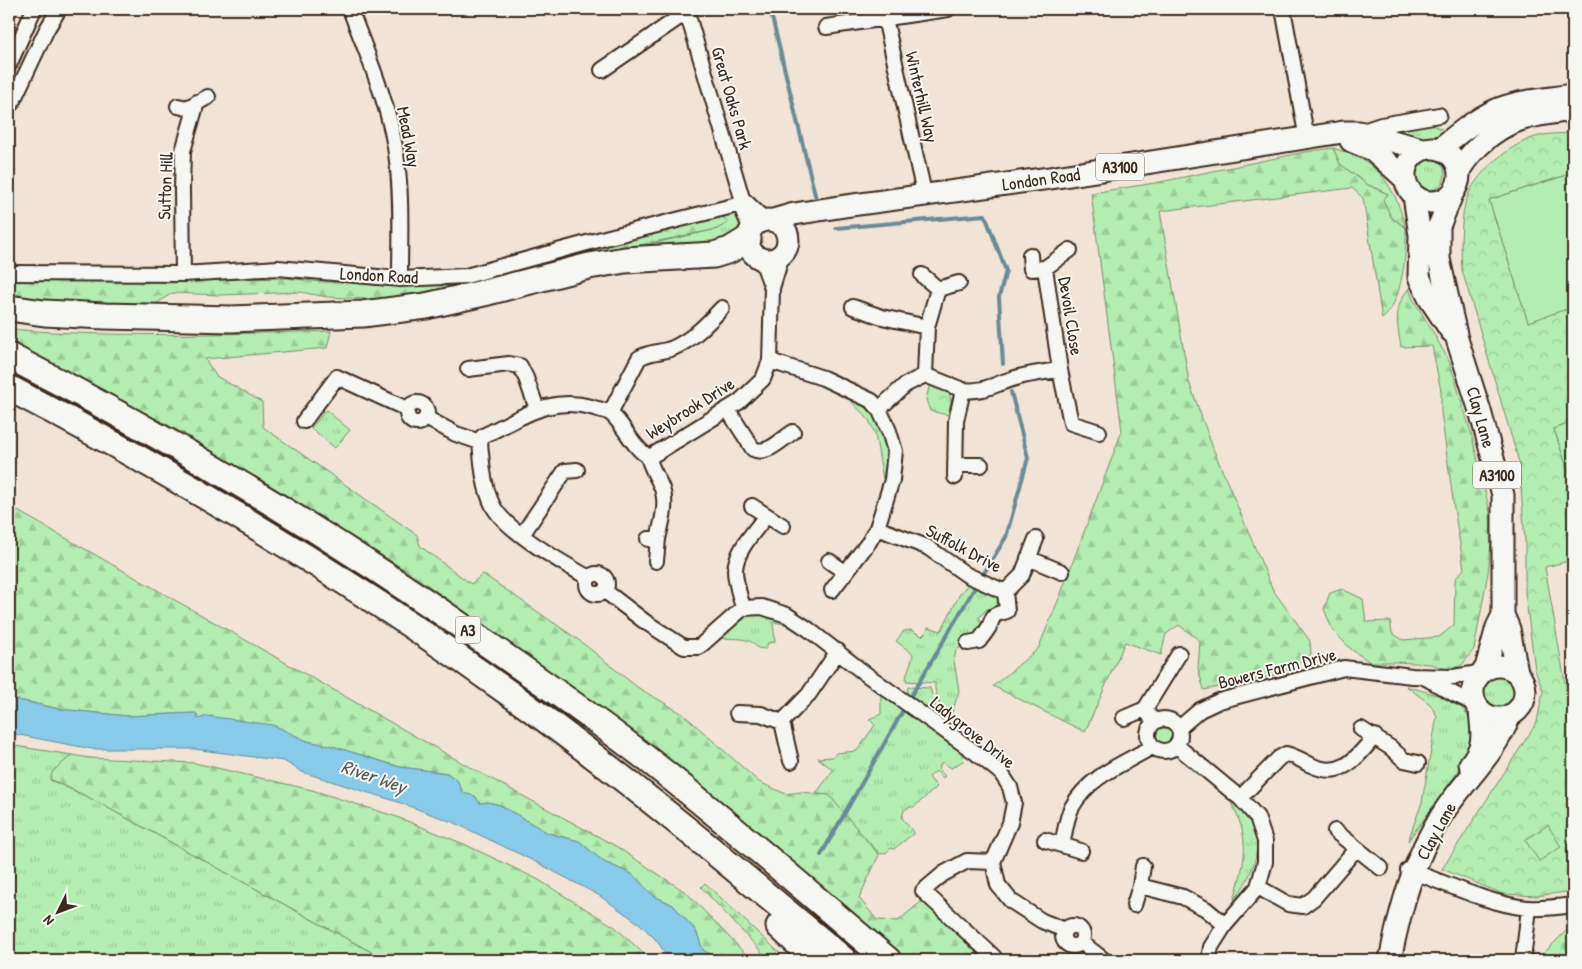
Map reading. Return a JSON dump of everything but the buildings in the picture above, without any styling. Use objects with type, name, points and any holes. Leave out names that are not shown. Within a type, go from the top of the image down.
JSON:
[{"type":"highway","points":[[9,308],[44,313],[96,316],[231,319],[363,314],[434,304],[589,266],[625,260],[714,255],[730,250],[760,233]]},
{"type":"highway","name":"A3","points":[[9,356],[138,424],[218,469],[345,548],[451,618],[562,696],[669,776],[888,960]]},
{"type":"highway","name":"A3","points":[[9,388],[160,469],[333,574],[432,639],[548,721],[670,814],[844,960]]},
{"type":"highway","points":[[593,755],[815,960]]},
{"type":"main road","points":[[1404,178],[1408,161],[1414,154],[1430,149],[1493,112],[1517,104],[1573,95]]},
{"type":"main road","points":[[1414,196],[1422,201],[1430,202],[1439,202],[1447,198],[1453,192],[1459,178],[1459,170],[1465,159],[1494,132],[1507,124],[1530,116],[1573,110]]},
{"type":"main road","name":"London Road","points":[[760,233],[794,214],[923,194],[1050,178],[1343,132],[1359,132],[1430,149],[1452,157],[1459,170]]},
{"type":"main road","name":"London Road","points":[[1317,137],[1362,144],[1373,150],[1404,178],[1409,191],[1414,196]]},
{"type":"main road","name":"Clay Lane","points":[[1390,960],[1410,870],[1442,815],[1460,788],[1490,754],[1505,730],[1510,715],[1522,705],[1525,695],[1525,687],[1517,672],[1509,629],[1503,615],[1503,494],[1480,411],[1457,339],[1439,259],[1440,226],[1453,192]]},
{"type":"main road","name":"Clay Lane","points":[[1414,196],[1420,235],[1419,277],[1429,298],[1457,339]]},
{"type":"main road","points":[[786,245],[781,224],[760,233],[771,260],[777,258],[816,211]]},
{"type":"main road","name":"Clay Lane","points":[[1379,960],[1391,912],[1410,870],[1429,818],[1479,753],[1482,744],[1478,708],[1472,693],[1474,680],[1482,671],[1503,615]]},
{"type":"main road","points":[[1482,671],[1498,664],[1517,672]]},
{"type":"main road","points":[[1478,708],[1487,716],[1495,718],[1510,715]]},
{"type":"street","points":[[9,65],[34,9]]},
{"type":"street","points":[[9,106],[47,29],[59,9]]},
{"type":"street","name":"Mead Way","points":[[350,9],[386,109],[397,160],[400,210],[400,278]]},
{"type":"street","points":[[826,27],[884,14],[948,9]]},
{"type":"street","points":[[1283,9],[1317,137]]},
{"type":"street","points":[[602,70],[687,10]]},
{"type":"street","name":"Great Oaks Park","points":[[687,10],[742,201],[744,215],[760,233]]},
{"type":"street","name":"Winterhill Way","points":[[884,14],[923,194]]},
{"type":"street","name":"Sutton Hill","points":[[178,106],[187,108],[202,99],[183,151],[183,274]]},
{"type":"street","name":"London Road","points":[[1359,132],[1381,125],[1439,115]]},
{"type":"street","name":"London Road","points":[[9,273],[183,274],[278,268],[400,278],[466,276],[742,201]]},
{"type":"street","name":"Weybrook Drive","points":[[610,413],[640,450],[648,456],[653,455],[728,410],[758,385],[770,361],[772,288],[760,233]]},
{"type":"street","name":"Weybrook Drive","points":[[772,288],[786,245]]},
{"type":"street","name":"Devoil Close","points":[[1030,254],[1031,269],[1045,268],[1070,250]]},
{"type":"street","name":"Devoil Close","points":[[1045,268],[1060,370],[1071,423],[1099,432]]},
{"type":"street","points":[[922,274],[938,290]]},
{"type":"street","points":[[938,290],[959,282]]},
{"type":"street","points":[[879,409],[905,385],[925,375],[927,328],[938,290]]},
{"type":"street","points":[[853,307],[882,317],[927,328]]},
{"type":"street","points":[[722,308],[701,329],[672,348],[646,354],[639,358],[610,413],[576,403],[555,404],[537,409],[483,436],[480,442],[488,494],[494,508],[504,520],[522,535],[589,578],[596,573],[603,575],[608,583],[605,591],[644,621],[684,647],[699,647],[743,608],[735,570],[737,561],[740,552],[766,516]]},
{"type":"street","points":[[770,361],[823,378],[872,401],[879,409],[889,431],[895,451],[892,480],[877,528],[869,542],[832,590]]},
{"type":"street","points":[[468,369],[509,364],[520,366],[537,409]]},
{"type":"street","name":"Devoil Close","points":[[925,375],[963,390],[976,391],[1040,372],[1060,370]]},
{"type":"street","points":[[304,421],[336,377],[407,409],[411,404],[421,403],[426,408],[426,418],[456,434],[480,442]]},
{"type":"street","points":[[963,390],[956,421],[955,471],[981,465]]},
{"type":"street","points":[[728,410],[753,449],[759,452],[765,451],[793,432]]},
{"type":"street","points":[[648,456],[651,468],[664,493],[664,506],[653,539],[656,561]]},
{"type":"street","points":[[522,535],[565,470],[576,470]]},
{"type":"street","points":[[752,506],[782,526]]},
{"type":"street","name":"Suffolk Drive","points":[[877,528],[927,547],[967,575],[1001,589]]},
{"type":"street","name":"Suffolk Drive","points":[[1001,589],[1022,575],[1036,539]]},
{"type":"street","name":"Suffolk Drive","points":[[1028,558],[1062,572]]},
{"type":"street","points":[[829,560],[845,572]]},
{"type":"street","name":"Suffolk Drive","points":[[968,643],[979,641],[989,626],[990,619],[995,614],[1007,610],[1001,589]]},
{"type":"street","name":"Ladygrove Drive","points":[[743,608],[762,607],[786,615],[808,629],[863,672],[908,702],[1001,774],[1010,787],[1014,803],[1010,823],[992,862]]},
{"type":"street","points":[[782,722],[809,694],[838,652]]},
{"type":"street","points":[[1124,718],[1145,709],[1179,654]]},
{"type":"street","name":"Bowers Farm Drive","points":[[1179,728],[1200,710],[1219,701],[1344,668],[1453,677],[1482,671]]},
{"type":"street","name":"Bowers Farm Drive","points":[[1423,676],[1478,708]]},
{"type":"street","points":[[1145,709],[1154,722]]},
{"type":"street","points":[[737,713],[761,714],[782,722]]},
{"type":"street","points":[[1168,719],[1179,728],[1180,738],[1177,746],[1167,752],[1162,752],[1152,747],[1147,739],[1147,734],[1154,722],[1168,719]]},
{"type":"street","points":[[782,722],[791,761]]},
{"type":"street","points":[[1361,729],[1391,748],[1404,760],[1418,763]]},
{"type":"street","points":[[1240,798],[1279,758],[1286,754],[1297,757],[1313,766],[1332,770],[1342,769],[1359,756],[1374,736]]},
{"type":"street","points":[[1177,746],[1240,798],[1257,817],[1265,841],[1264,862],[1258,887],[1225,925],[1211,947],[1209,960]]},
{"type":"street","points":[[1062,845],[1071,809],[1086,787],[1098,777],[1152,747]]},
{"type":"street","points":[[1334,831],[1381,868]]},
{"type":"street","points":[[1045,840],[1081,851]]},
{"type":"street","points":[[1258,887],[1288,904],[1303,906],[1314,898],[1356,849]]},
{"type":"street","points":[[994,957],[923,892],[943,874],[967,862],[992,862],[998,885],[1011,901],[1042,921],[1065,930],[1070,927],[1079,929],[1082,934],[1080,942],[1104,960]]},
{"type":"street","points":[[1134,905],[1140,886],[1143,866]]},
{"type":"street","points":[[1410,870],[1488,900],[1529,908],[1573,905]]},
{"type":"street","points":[[1140,886],[1182,896],[1206,909],[1225,925]]},
{"type":"street","points":[[1523,960],[1529,908]]},
{"type":"green space","points":[[1424,120],[1444,132],[1422,139],[1400,138],[1401,125]]},
{"type":"green space","points":[[1573,133],[1573,173],[1489,200],[1528,321],[1573,307],[1573,422],[1554,429],[1573,485],[1573,560],[1545,567],[1571,717],[1573,719],[1573,891],[1536,896],[1503,894],[1442,869],[1537,722],[1543,691],[1535,670],[1525,592],[1525,541],[1519,462],[1462,270],[1462,220],[1465,204],[1475,182],[1505,153],[1539,136]]},
{"type":"green space","points":[[1333,148],[1359,158],[1377,170],[1395,197],[1405,227],[1391,217],[1383,200],[1388,194],[1368,185],[1340,164]]},
{"type":"green space","points":[[1333,148],[1340,164],[1368,185],[1388,194],[1383,200],[1391,217],[1406,228],[1404,263],[1399,290],[1389,312],[1382,319],[1363,198],[1352,188],[1160,211],[1189,382],[1214,451],[1273,590],[1310,641],[1311,654],[1300,663],[1274,675],[1204,690],[1198,669],[1200,641],[1179,625],[1166,634],[1161,655],[1125,642],[1085,732],[993,686],[1038,649],[1122,431],[1091,193],[1155,183]]},
{"type":"green space","points":[[1429,158],[1441,162],[1445,174],[1441,186],[1429,190],[1417,186],[1413,174],[1417,162]]},
{"type":"green space","points":[[1573,173],[1573,307],[1528,322],[1489,200]]},
{"type":"green space","points":[[728,210],[739,217],[740,226],[736,234],[727,243],[601,255],[717,229],[727,222],[722,216]]},
{"type":"green space","points":[[722,216],[728,223],[717,229],[640,245],[485,283],[398,297],[365,299],[327,297],[300,292],[221,295],[172,293],[143,313],[9,301],[9,278],[210,280],[286,278],[322,282],[424,284]]},
{"type":"green space","points":[[1409,288],[1413,299],[1450,363],[1472,436],[1490,512],[1491,544],[1488,573],[1474,649],[1462,665],[1448,670],[1431,664],[1370,662],[1352,650],[1333,631],[1324,609],[1330,593],[1342,589],[1363,599],[1366,622],[1390,621],[1392,633],[1403,640],[1439,637],[1454,625],[1455,579],[1464,569],[1441,412],[1441,391],[1432,346],[1401,347],[1398,309]]},
{"type":"green space","points":[[9,329],[89,334],[331,331],[327,348],[205,359],[216,376],[262,402],[263,427],[417,535],[420,546],[471,584],[483,574],[580,641],[637,687],[683,714],[759,782],[786,794],[801,792],[829,795],[879,855],[859,898],[877,920],[898,921],[922,901],[984,960],[908,960],[868,931],[668,759],[412,574],[183,433],[9,341]]},
{"type":"green space","points":[[930,384],[949,391],[951,402],[948,415],[930,411],[926,399]]},
{"type":"green space","points":[[844,394],[866,403],[877,419],[886,449],[883,479],[875,434],[869,420]]},
{"type":"green space","points":[[326,410],[350,430],[335,448],[311,428]]},
{"type":"green space","points":[[1573,422],[1573,485],[1554,429]]},
{"type":"green space","points":[[9,506],[473,769],[614,845],[687,893],[751,960],[724,960],[703,950],[696,931],[673,905],[654,896],[632,874],[604,862],[579,841],[548,833],[500,805],[488,802],[480,803],[475,796],[463,793],[457,780],[447,773],[400,767],[332,746],[307,741],[272,725],[198,719],[195,713],[127,716],[59,709],[9,698]]},
{"type":"green space","points":[[968,584],[997,596],[1002,609],[987,609],[979,617],[983,626],[974,636],[964,640],[961,647],[956,650],[954,661],[959,691],[947,728],[935,689],[935,683],[906,681],[913,654],[896,641],[904,631],[911,630],[922,636],[928,627],[941,631],[960,594]]},
{"type":"green space","points":[[766,611],[779,616],[790,625],[773,622],[775,642],[768,643],[765,649],[758,648],[755,644],[745,640],[717,638],[728,625],[742,615]]},
{"type":"green space","points":[[1496,675],[1503,676],[1509,680],[1513,686],[1513,700],[1509,706],[1503,710],[1496,711],[1489,710],[1483,706],[1479,700],[1478,693],[1479,686],[1483,680],[1489,676]]},
{"type":"green space","points":[[1406,686],[1448,698],[1464,710],[1472,723],[1475,743],[1465,762],[1408,841],[1422,802],[1437,716],[1430,704]]},
{"type":"green space","points":[[908,687],[930,688],[941,725],[906,697]]},
{"type":"green space","points":[[881,693],[961,751],[963,761],[951,768],[942,762],[938,769],[945,776],[943,778],[936,771],[929,777],[937,787],[914,807],[904,810],[902,818],[914,833],[894,849],[891,848],[886,853],[880,854],[846,818],[810,798],[818,791],[833,770],[818,758],[833,757],[836,753],[857,751],[875,725],[869,719],[881,714]]},
{"type":"green space","points":[[1161,728],[1167,728],[1172,733],[1170,742],[1161,744],[1156,739],[1156,733]]},
{"type":"green space","points":[[9,745],[72,755],[54,771],[50,780],[88,797],[386,960],[9,960]]},
{"type":"green space","points":[[72,755],[90,758],[195,763],[312,790],[397,817],[464,844],[537,879],[615,927],[648,960],[386,960],[88,797],[50,779],[53,771]]},
{"type":"green space","points":[[1223,790],[1239,802],[1247,811],[1253,822],[1256,834],[1256,857],[1247,879],[1234,900],[1243,862],[1244,840],[1239,820]]},
{"type":"green space","points":[[1548,825],[1561,847],[1539,861],[1525,840]]},
{"type":"green space","points":[[705,883],[787,960],[769,960],[701,887]]},
{"type":"green space","points":[[1573,926],[1573,960],[1543,960],[1545,952]]},
{"type":"water","name":"River Wey","points":[[9,698],[59,709],[127,716],[195,713],[198,719],[207,716],[273,725],[307,741],[332,746],[400,767],[447,773],[457,780],[463,793],[475,796],[480,803],[488,802],[500,805],[548,833],[579,841],[604,862],[632,874],[654,896],[673,905],[696,931],[703,950],[724,960],[670,960],[656,940],[640,924],[600,896],[540,864],[455,823],[398,802],[302,772],[284,761],[194,749],[92,749],[9,733]]},
{"type":"waterway","points":[[770,9],[816,199]]},
{"type":"waterway","points":[[836,228],[985,215],[1006,271],[999,297],[1003,364]]},
{"type":"waterway","points":[[981,578],[1006,537],[1028,458],[1011,392]]},
{"type":"waterway","points":[[908,701],[977,584]]},
{"type":"waterway","points":[[821,855],[905,707]]}]
